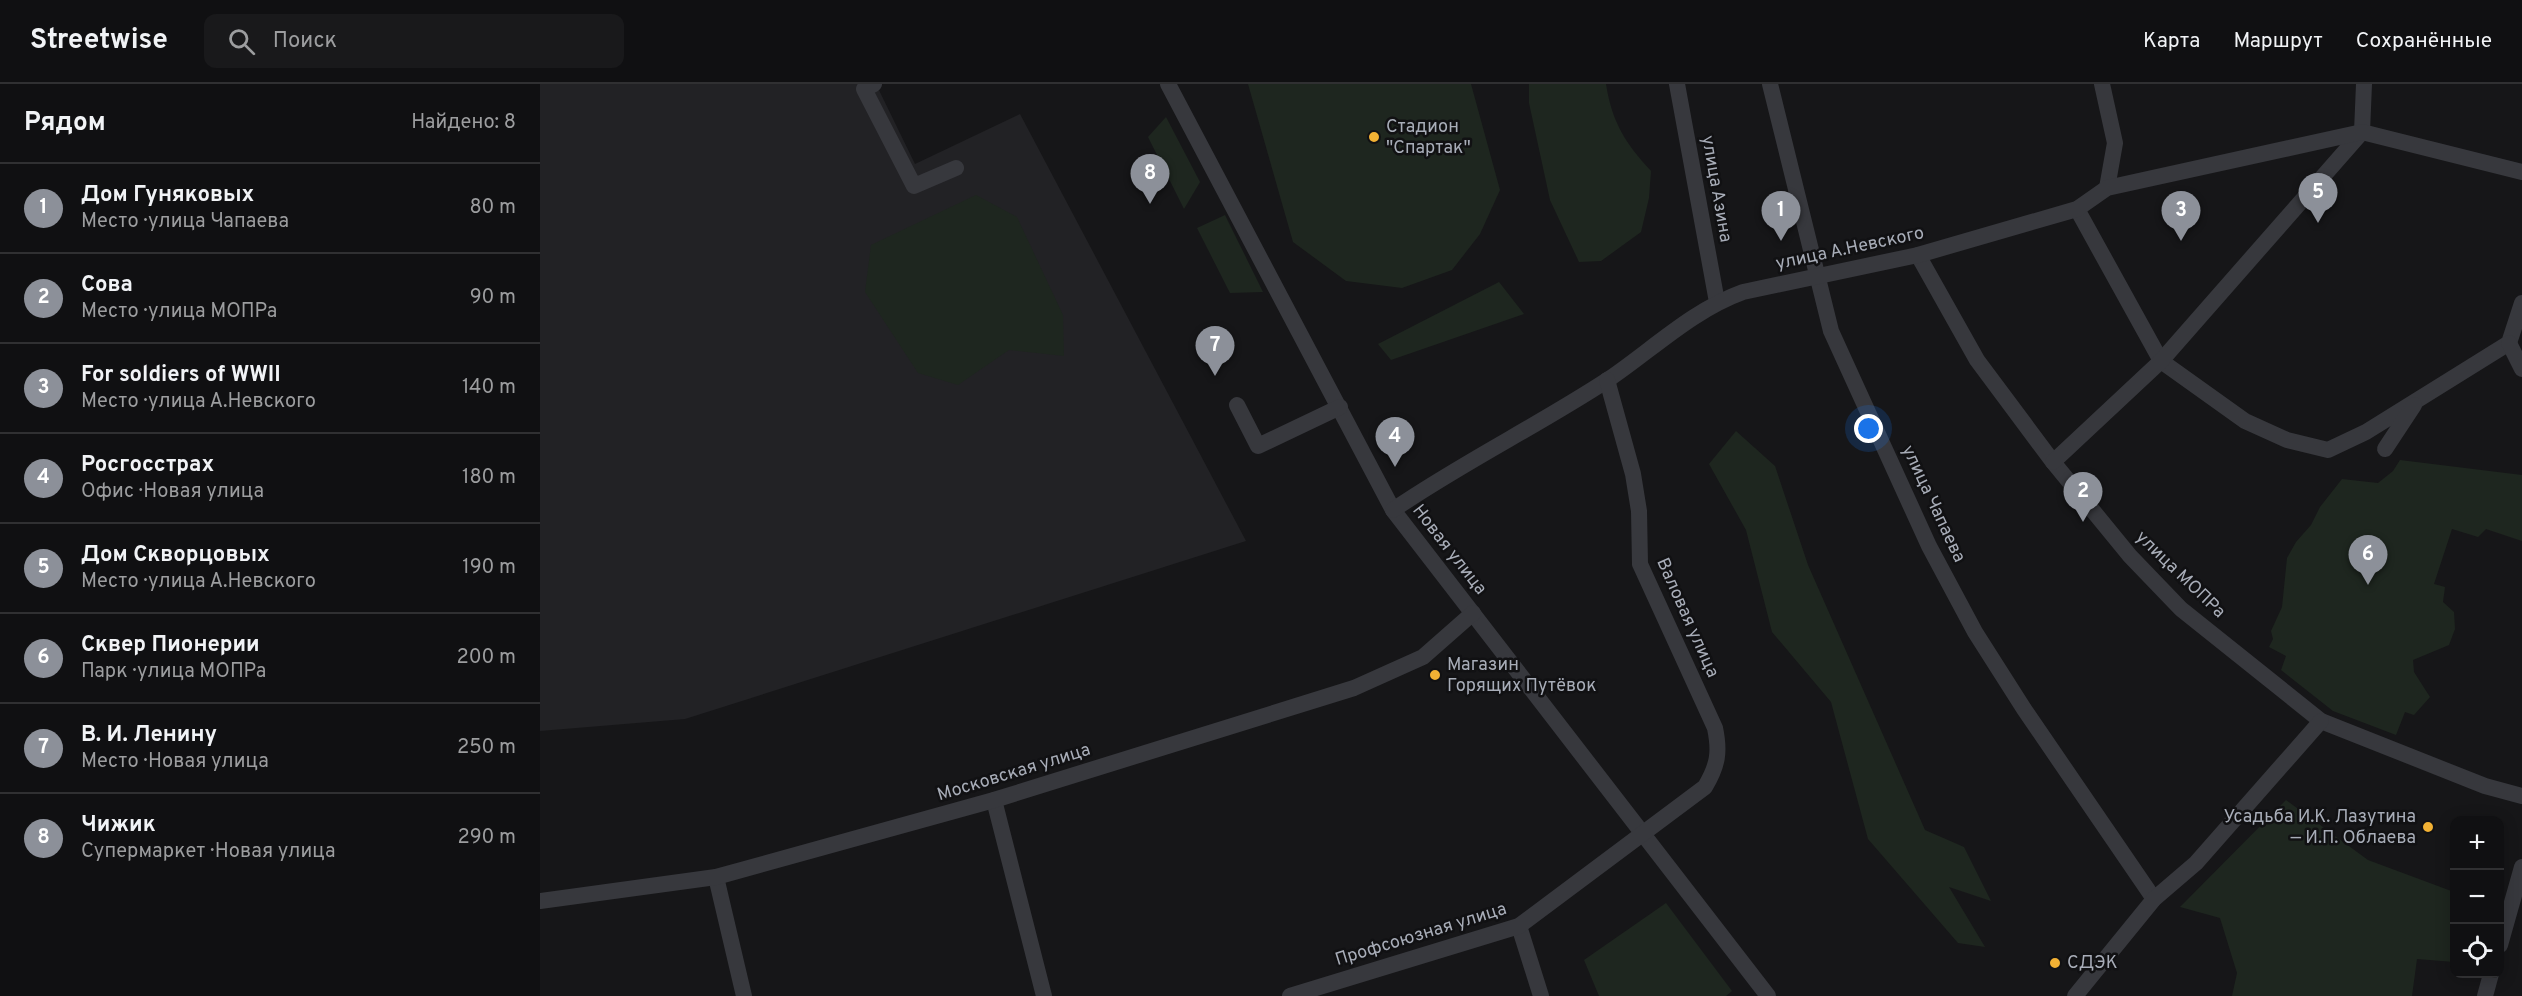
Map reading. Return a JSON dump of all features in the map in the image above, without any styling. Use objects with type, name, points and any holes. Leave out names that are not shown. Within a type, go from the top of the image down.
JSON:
[{"type":"street","points":[[874,84],[864,89],[914,186],[956,168]]},
{"type":"street","name":"Новая улица","points":[[1168,84],[1393,510],[1768,996]]},
{"type":"street","name":"улица Азина","points":[[1677,84],[1717,302]]},
{"type":"street","name":"улица Чапаева","points":[[1770,84],[1831,331],[1929,546],[1975,632],[2092,810],[2154,899]]},
{"type":"street","points":[[2102,84],[2115,143],[2107,188]]},
{"type":"street","points":[[2053,462],[2161,361],[2362,132],[2364,84]]},
{"type":"street","name":"улица А.Невского","points":[[1393,510],[1448,473],[1607,380],[1717,302],[1743,292],[1918,255],[2077,209],[2107,188],[2362,132],[2522,172]]},
{"type":"street","points":[[2077,209],[2161,361],[2245,421],[2287,440],[2328,450],[2366,432],[2509,343],[2522,303]]},
{"type":"street","name":"улица МОПРа","points":[[1918,255],[1977,360],[2053,462],[2130,556],[2181,609],[2321,721],[2486,786],[2522,796]]},
{"type":"street","points":[[2509,343],[2522,369]]},
{"type":"street","name":"Валовая улица","points":[[1607,380],[1633,474],[1639,511],[1640,564],[1715,728],[1720,751],[1715,769],[1705,787],[1643,833]]},
{"type":"street","points":[[2385,449],[2416,402]]},
{"type":"street","points":[[1237,405],[1258,446],[1340,407]]},
{"type":"street","name":"Московская улица","points":[[540,901],[716,877],[994,800],[1354,688],[1423,657],[1473,613]]},
{"type":"street","points":[[2075,996],[2154,899],[2196,863],[2321,721]]},
{"type":"street","points":[[994,800],[1044,996]]},
{"type":"street","name":"Профсоюзная улица","points":[[1290,996],[1519,926],[1643,833]]},
{"type":"street","points":[[2504,928],[2522,867]]},
{"type":"street","points":[[716,877],[744,996]]},
{"type":"street","points":[[1519,926],[1541,996]]},
{"type":"street","points":[[2485,996],[2490,978]]},
{"type":"shaded area","points":[[540,84],[876,84],[915,164],[1020,114],[1246,541],[685,719],[540,731]]},
{"type":"shaded area","name":"Стадион \"Спартак\"","points":[[1248,84],[1471,84],[1500,190],[1480,234],[1452,270],[1402,288],[1346,281],[1293,242]]},
{"type":"shaded area","points":[[1529,84],[1606,84],[1612,110],[1621,131],[1651,171],[1649,198],[1641,232],[1601,261],[1579,262],[1550,200],[1529,103]]},
{"type":"shaded area","points":[[1166,117],[1200,182],[1184,209],[1148,137]]},
{"type":"shaded area","points":[[976,195],[1017,217],[1063,315],[1064,356],[1009,350],[958,385],[918,373],[865,292],[871,245]]},
{"type":"shaded area","points":[[1225,215],[1263,292],[1230,293],[1197,228]]},
{"type":"shaded area","points":[[1499,282],[1524,314],[1391,360],[1378,344]]},
{"type":"shaded area","points":[[1736,431],[1775,466],[1808,565],[1925,830],[1964,847],[1991,901],[1949,887],[1985,947],[1958,943],[1868,839],[1831,702],[1772,632],[1746,530],[1709,464]]},
{"type":"shaded area","points":[[2400,460],[2522,475],[2522,541],[2486,529],[2478,537],[2452,529],[2434,584],[2445,587],[2443,602],[2454,612],[2455,629],[2449,645],[2413,660],[2414,672],[2430,697],[2414,715],[2405,712],[2396,735],[2333,711],[2281,670],[2286,656],[2269,647],[2273,639],[2271,631],[2282,607],[2287,558],[2296,542],[2311,525],[2320,507],[2342,479],[2378,483],[2393,471]]},
{"type":"shaded area","points":[[2286,800],[2368,860],[2450,891],[2450,962],[2417,959],[2412,996],[2232,996],[2237,973],[2220,918],[2180,907]]},
{"type":"shaded area","points":[[1666,903],[1732,991],[1726,996],[1599,996],[1584,960]]},
{"type":"place","name":"Стадион \"Спартак\"","points":[[1374,137]]},
{"type":"place","name":"Чижик","points":[[1150,204]]},
{"type":"place","name":"Дом Скворцовых","points":[[2318,223]]},
{"type":"place","name":"Дом Гуняковых","points":[[1781,241]]},
{"type":"place","name":"For soldiers of WWII","points":[[2181,241]]},
{"type":"place","name":"В. И. Ленину","points":[[1215,376]]},
{"type":"place","name":"Росгосстрах","points":[[1395,467]]},
{"type":"place","name":"Сова","points":[[2083,522]]},
{"type":"place","name":"Сквер Пионерии","points":[[2368,585]]},
{"type":"place","name":"Магазин Горящих Путёвок","points":[[1435,675]]},
{"type":"place","name":"Усадьба И.К. Лазутина — И.П. Облаева","points":[[2428,827]]},
{"type":"place","name":"СДЭК","points":[[2055,963]]}]
